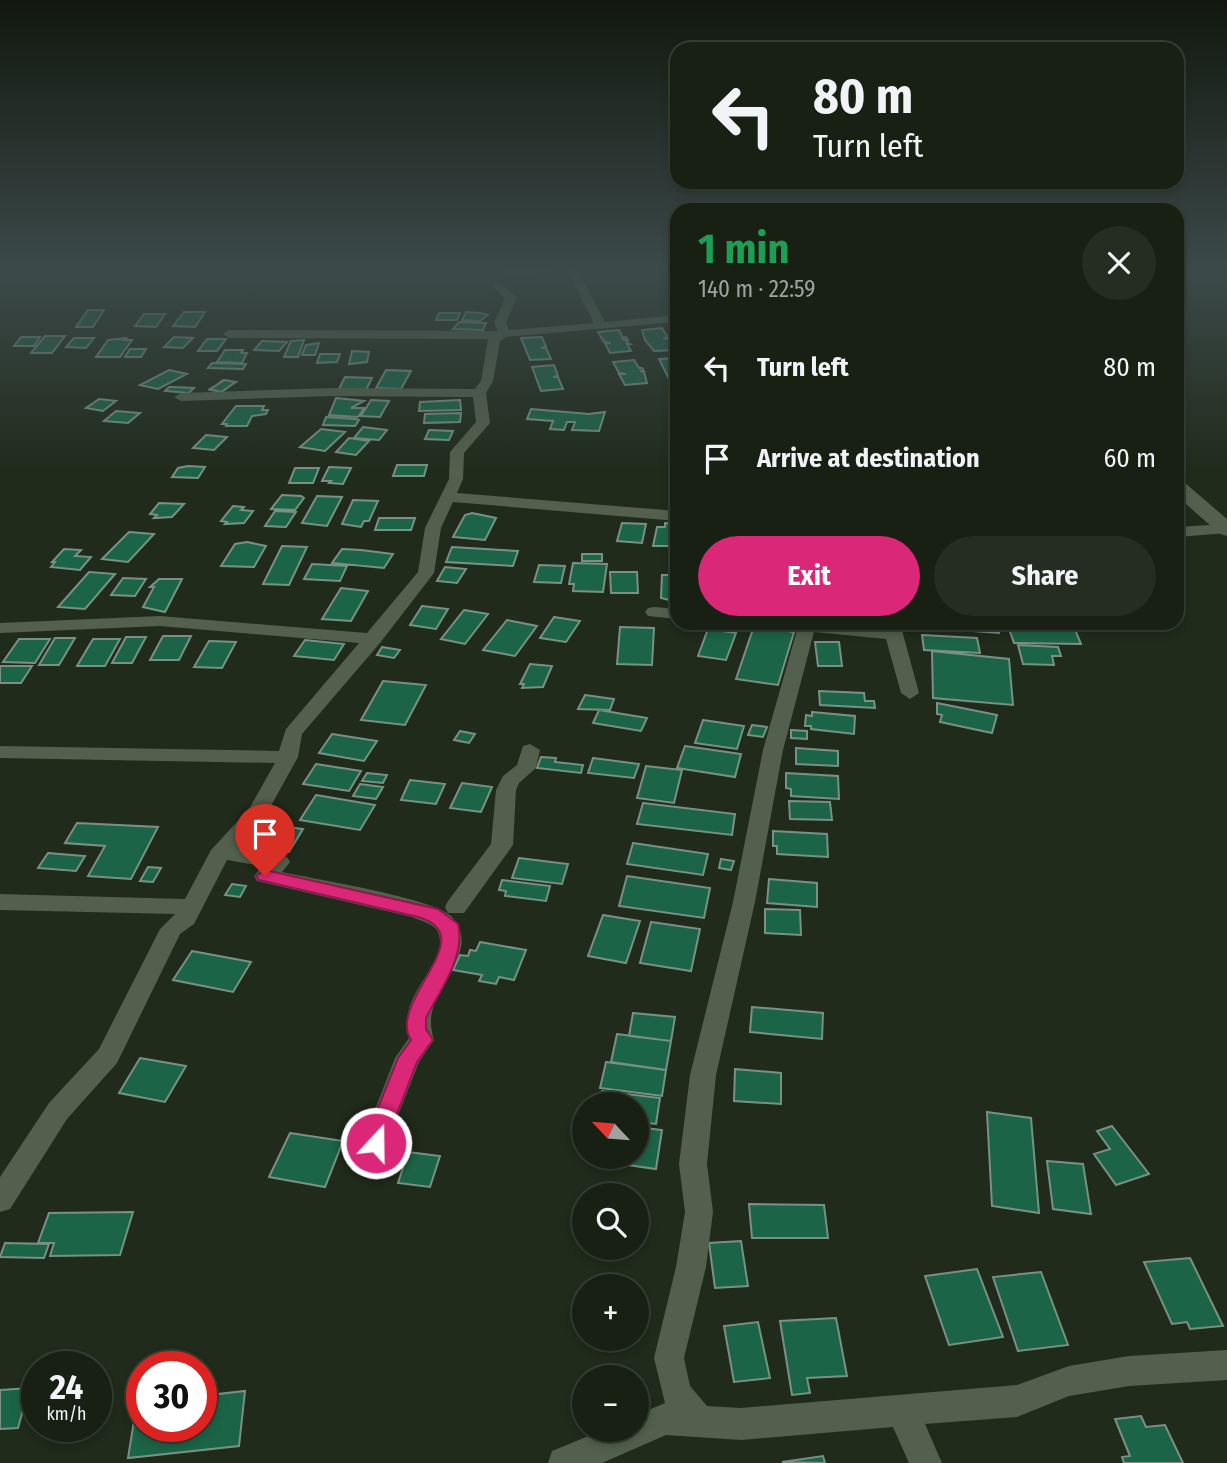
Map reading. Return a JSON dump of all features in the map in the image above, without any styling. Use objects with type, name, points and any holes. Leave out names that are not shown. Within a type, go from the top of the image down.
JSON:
[{"type":"main road","points":[[1184,492],[1227,529]]},
{"type":"street","points":[[0,1200],[58,1111],[108,1056],[171,929],[186,918],[221,852],[257,813],[288,757],[293,733],[374,639],[426,573],[433,528],[456,479],[457,452],[482,423],[479,393],[487,381],[494,339],[500,336]]},
{"type":"street","points":[[181,397],[341,391],[479,393]]},
{"type":"street","points":[[447,497],[670,515]]},
{"type":"street","points":[[1184,532],[1227,529]]},
{"type":"street","points":[[654,612],[670,613]]},
{"type":"street","points":[[0,628],[160,621],[374,639]]},
{"type":"street","points":[[700,1423],[676,1393],[669,1358],[691,1267],[699,1212],[693,1164],[703,1075],[744,902],[773,750],[806,630]]},
{"type":"street","points":[[893,630],[910,694]]},
{"type":"street","points":[[376,1143],[408,1058],[422,1040],[416,1031],[415,1018],[447,955],[452,937],[448,916],[502,845],[506,790],[510,780],[526,768],[530,750]]},
{"type":"street","points":[[0,752],[288,757]]},
{"type":"street","points":[[221,852],[279,862],[265,876],[448,916]]},
{"type":"street","points":[[0,902],[192,906]]},
{"type":"street","points":[[564,1463],[665,1419],[741,1424],[1017,1401],[1069,1381],[1129,1371],[1227,1365]]},
{"type":"street","points":[[902,1411],[926,1463]]},
{"type":"building","points":[[45,336],[65,336],[52,353],[31,353]]},
{"type":"building","points":[[601,336],[626,337],[628,340],[624,340],[630,344],[627,344],[631,351],[610,353],[605,343],[611,343],[604,342]]},
{"type":"building","points":[[644,336],[667,336],[663,338],[670,342],[670,350],[654,351]]},
{"type":"building","points":[[21,337],[40,337],[34,346],[14,346]]},
{"type":"building","points":[[174,337],[193,338],[183,348],[164,347]]},
{"type":"building","points":[[542,337],[546,347],[541,348],[546,348],[551,359],[530,360],[521,338]]},
{"type":"building","points":[[74,338],[94,338],[86,348],[66,347]]},
{"type":"building","points":[[126,338],[124,340],[132,340],[120,357],[96,357],[108,340]]},
{"type":"building","points":[[207,339],[226,339],[217,351],[198,351]]},
{"type":"building","points":[[304,340],[298,357],[284,357],[291,341]]},
{"type":"building","points":[[262,341],[287,342],[279,351],[254,350]]},
{"type":"building","points":[[319,343],[315,355],[302,355],[306,345]]},
{"type":"building","points":[[130,349],[146,349],[141,357],[125,357]]},
{"type":"building","points":[[225,350],[243,350],[241,353],[247,353],[242,363],[217,362]]},
{"type":"building","points":[[352,351],[369,352],[367,362],[349,364]]},
{"type":"building","points":[[320,354],[340,354],[337,362],[317,363]]},
{"type":"building","points":[[670,358],[670,381],[659,359]]},
{"type":"building","points":[[634,360],[644,371],[640,371],[644,372],[647,383],[625,385],[619,374],[626,374],[619,373],[613,362]]},
{"type":"building","points":[[212,363],[246,364],[243,369],[208,368]]},
{"type":"building","points":[[554,365],[558,376],[553,377],[558,377],[563,389],[541,391],[532,367]]},
{"type":"building","points":[[169,370],[187,374],[158,389],[140,385]]},
{"type":"building","points":[[386,370],[411,371],[401,389],[376,388]]},
{"type":"building","points":[[345,377],[372,378],[366,390],[339,389]]},
{"type":"building","points":[[223,380],[235,382],[222,392],[210,390]]},
{"type":"building","points":[[225,380],[236,382],[221,392],[210,389]]},
{"type":"building","points":[[169,387],[194,388],[189,393],[165,391]]},
{"type":"building","points":[[336,398],[364,401],[351,408],[364,408],[358,417],[329,415]]},
{"type":"building","points":[[99,399],[116,401],[103,411],[86,408]]},
{"type":"building","points":[[371,400],[389,401],[380,417],[361,416]]},
{"type":"building","points":[[460,400],[461,410],[419,411],[420,402]]},
{"type":"building","points":[[236,406],[264,406],[262,410],[268,410],[266,414],[252,416],[247,426],[222,424]]},
{"type":"building","points":[[531,409],[589,414],[605,412],[599,431],[572,430],[575,422],[567,422],[564,430],[550,429],[553,421],[527,419]]},
{"type":"building","points":[[116,411],[140,413],[128,423],[104,421]]},
{"type":"building","points":[[461,413],[460,422],[424,423],[425,414]]},
{"type":"building","points":[[326,417],[359,420],[355,426],[323,425]]},
{"type":"building","points":[[363,427],[387,430],[379,440],[354,438]]},
{"type":"building","points":[[321,429],[345,432],[325,451],[300,447]]},
{"type":"building","points":[[429,430],[453,431],[449,440],[425,439]]},
{"type":"building","points":[[206,435],[227,437],[214,450],[193,448]]},
{"type":"building","points":[[349,438],[369,441],[356,455],[336,452]]},
{"type":"building","points":[[397,465],[427,465],[424,476],[393,476]]},
{"type":"building","points":[[205,467],[198,478],[172,477],[178,468]]},
{"type":"building","points":[[329,467],[351,468],[343,484],[322,481]]},
{"type":"building","points":[[295,468],[319,468],[313,483],[289,483]]},
{"type":"building","points":[[282,495],[304,498],[295,510],[271,509]]},
{"type":"building","points":[[317,496],[342,497],[327,526],[302,523]]},
{"type":"building","points":[[353,500],[378,501],[369,521],[364,521],[361,527],[342,524]]},
{"type":"building","points":[[159,503],[184,504],[172,517],[154,518],[157,515],[150,514]]},
{"type":"building","points":[[233,506],[253,511],[244,523],[225,524],[227,522],[221,521]]},
{"type":"building","points":[[275,511],[296,512],[286,527],[265,526]]},
{"type":"building","points":[[472,513],[496,518],[485,540],[453,537],[465,515]]},
{"type":"building","points":[[379,518],[415,518],[411,530],[375,530]]},
{"type":"building","points":[[622,523],[646,524],[642,543],[617,541]]},
{"type":"building","points":[[665,523],[670,523],[670,546],[653,546],[657,527],[665,527]]},
{"type":"building","points":[[129,532],[154,534],[128,562],[102,559]]},
{"type":"building","points":[[247,542],[266,546],[254,567],[221,566],[235,544]]},
{"type":"building","points":[[282,546],[307,547],[289,585],[263,584]]},
{"type":"building","points":[[452,547],[518,551],[513,566],[446,562]]},
{"type":"building","points":[[64,549],[81,550],[75,556],[91,557],[80,570],[51,567],[55,562],[52,562]]},
{"type":"building","points":[[342,549],[393,554],[384,568],[332,563]]},
{"type":"building","points":[[582,554],[602,554],[602,561],[582,561]]},
{"type":"building","points":[[573,563],[607,564],[603,592],[573,591],[574,584],[569,584]]},
{"type":"building","points":[[312,564],[347,566],[340,581],[304,579]]},
{"type":"building","points":[[539,565],[565,566],[561,583],[534,582]]},
{"type":"building","points":[[445,567],[466,569],[457,583],[437,581]]},
{"type":"building","points":[[89,572],[115,574],[85,609],[58,607]]},
{"type":"building","points":[[610,572],[637,572],[638,593],[611,593]]},
{"type":"building","points":[[662,575],[670,575],[670,600],[661,598]]},
{"type":"building","points":[[123,578],[146,579],[135,596],[111,595]]},
{"type":"building","points":[[159,579],[182,579],[165,612],[143,607],[154,587],[150,587]]},
{"type":"building","points":[[341,588],[368,591],[351,621],[322,619]]},
{"type":"building","points":[[422,606],[448,609],[436,629],[410,625]]},
{"type":"building","points":[[464,610],[488,614],[465,644],[441,639]]},
{"type":"building","points":[[554,617],[580,621],[566,642],[540,638]]},
{"type":"building","points":[[507,620],[537,626],[515,656],[483,650]]},
{"type":"building","points":[[620,627],[654,628],[652,665],[617,664]]},
{"type":"building","points":[[708,630],[736,633],[726,660],[698,656]]},
{"type":"building","points":[[753,630],[794,632],[778,685],[736,679]]},
{"type":"building","points":[[960,630],[999,630],[999,633]]},
{"type":"building","points":[[1009,630],[1075,630],[1081,644],[1014,643]]},
{"type":"building","points":[[922,635],[977,638],[980,653],[924,650]]},
{"type":"building","points":[[163,636],[191,636],[179,660],[150,660]]},
{"type":"building","points":[[126,637],[146,637],[132,663],[112,663]]},
{"type":"building","points":[[55,638],[75,638],[59,665],[39,665]]},
{"type":"building","points":[[19,639],[50,639],[35,663],[3,662]]},
{"type":"building","points":[[93,639],[120,639],[105,666],[77,666]]},
{"type":"building","points":[[305,640],[344,644],[334,660],[294,656]]},
{"type":"building","points":[[209,641],[236,642],[222,668],[194,667]]},
{"type":"building","points":[[815,642],[839,642],[842,666],[818,666]]},
{"type":"building","points":[[1018,645],[1058,647],[1061,656],[1052,656],[1054,665],[1023,664]]},
{"type":"building","points":[[382,647],[400,650],[394,658],[377,655]]},
{"type":"building","points":[[932,651],[1009,659],[1013,705],[933,698]]},
{"type":"building","points":[[530,664],[552,666],[543,687],[522,688],[524,684],[520,684]]},
{"type":"building","points":[[0,666],[32,666],[21,683],[0,683]]},
{"type":"building","points":[[383,681],[426,685],[405,725],[361,720]]},
{"type":"building","points":[[819,691],[864,693],[865,701],[874,701],[875,708],[820,705]]},
{"type":"building","points":[[585,695],[614,699],[610,710],[578,709]]},
{"type":"building","points":[[937,703],[997,715],[992,733],[940,722],[942,715],[937,714]]},
{"type":"building","points":[[599,710],[647,718],[641,731],[593,723]]},
{"type":"building","points":[[812,712],[855,716],[854,734],[805,726],[806,715],[812,716]]},
{"type":"building","points":[[703,720],[744,726],[737,749],[695,743]]},
{"type":"building","points":[[752,725],[767,727],[763,737],[748,735]]},
{"type":"building","points":[[791,730],[807,731],[807,739],[791,738]]},
{"type":"building","points":[[460,731],[475,734],[469,743],[454,740]]},
{"type":"building","points":[[332,734],[377,741],[364,761],[319,753]]},
{"type":"building","points":[[685,746],[741,754],[735,777],[677,768]]},
{"type":"building","points":[[796,748],[838,751],[838,766],[796,764]]},
{"type":"building","points":[[541,757],[556,758],[555,762],[583,765],[581,773],[537,768]]},
{"type":"building","points":[[593,758],[639,764],[634,778],[588,773]]},
{"type":"building","points":[[316,764],[361,771],[349,791],[303,784]]},
{"type":"building","points":[[646,766],[682,770],[674,803],[637,798]]},
{"type":"building","points":[[367,773],[387,775],[383,783],[362,781]]},
{"type":"building","points":[[786,773],[838,776],[839,799],[791,796],[791,789],[786,788]]},
{"type":"building","points":[[410,780],[445,784],[436,804],[401,800]]},
{"type":"building","points":[[462,783],[492,787],[481,812],[450,808]]},
{"type":"building","points":[[360,784],[383,787],[376,799],[353,796]]},
{"type":"building","points":[[316,795],[375,805],[360,830],[300,820]]},
{"type":"building","points":[[789,801],[830,802],[832,820],[790,819]]},
{"type":"building","points":[[643,803],[735,814],[732,835],[637,824]]},
{"type":"building","points":[[77,823],[158,827],[131,879],[88,876],[105,846],[65,843]]},
{"type":"building","points":[[274,825],[303,829],[289,852],[260,848]]},
{"type":"building","points":[[773,831],[827,834],[828,857],[777,854],[777,846],[773,846]]},
{"type":"building","points":[[633,843],[708,854],[703,875],[627,864]]},
{"type":"building","points":[[48,853],[85,856],[76,871],[38,868]]},
{"type":"building","points":[[519,858],[568,864],[562,884],[512,878]]},
{"type":"building","points":[[721,859],[734,861],[731,870],[719,868]]},
{"type":"building","points":[[148,867],[161,868],[153,882],[140,881]]},
{"type":"building","points":[[627,876],[710,888],[704,918],[619,906]]},
{"type":"building","points":[[769,879],[817,883],[817,907],[767,903]]},
{"type":"building","points":[[502,880],[550,886],[546,901],[505,896],[506,891],[499,890]]},
{"type":"building","points":[[232,884],[246,886],[240,897],[225,895]]},
{"type":"building","points":[[765,909],[800,910],[801,935],[765,933]]},
{"type":"building","points":[[603,915],[640,921],[626,963],[588,956]]},
{"type":"building","points":[[651,922],[700,929],[691,971],[640,963]]},
{"type":"building","points":[[480,942],[526,950],[514,980],[499,977],[496,984],[479,981],[482,975],[453,970],[460,955],[468,956],[470,950],[476,951]]},
{"type":"building","points":[[192,951],[251,962],[233,992],[173,980]]},
{"type":"building","points":[[752,1007],[823,1013],[822,1039],[750,1032]]},
{"type":"building","points":[[633,1013],[675,1017],[671,1041],[629,1036]]},
{"type":"building","points":[[617,1034],[671,1041],[666,1070],[611,1062]]},
{"type":"building","points":[[140,1058],[186,1066],[165,1102],[119,1093]]},
{"type":"building","points":[[606,1062],[666,1070],[662,1096],[649,1094],[649,1092],[600,1088]]},
{"type":"building","points":[[735,1069],[781,1073],[781,1104],[734,1101]]},
{"type":"building","points":[[649,1097],[660,1098],[656,1124],[649,1123]]},
{"type":"building","points":[[987,1112],[1031,1118],[1039,1213],[992,1206]]},
{"type":"building","points":[[1112,1126],[1149,1174],[1116,1185],[1094,1154],[1110,1149],[1097,1131]]},
{"type":"building","points":[[649,1128],[662,1130],[656,1169],[649,1168]]},
{"type":"building","points":[[290,1133],[343,1141],[325,1187],[269,1177]]},
{"type":"building","points":[[408,1152],[440,1156],[430,1187],[398,1183]]},
{"type":"building","points":[[1047,1161],[1083,1164],[1091,1214],[1053,1209]]},
{"type":"building","points":[[749,1204],[824,1205],[828,1238],[752,1238]]},
{"type":"building","points":[[133,1212],[120,1255],[50,1256],[54,1243],[38,1243],[49,1213]]},
{"type":"building","points":[[741,1241],[748,1286],[715,1288],[709,1243]]},
{"type":"building","points":[[5,1243],[49,1244],[44,1258],[0,1257]]},
{"type":"building","points":[[1190,1258],[1223,1326],[1190,1329],[1187,1322],[1172,1324],[1144,1262]]},
{"type":"building","points":[[977,1269],[1003,1337],[949,1345],[925,1276]]},
{"type":"building","points":[[1041,1272],[1068,1345],[1018,1351],[993,1277]]},
{"type":"building","points":[[836,1318],[847,1376],[807,1378],[810,1393],[792,1395],[780,1321]]},
{"type":"building","points":[[758,1322],[770,1378],[734,1382],[724,1326]]},
{"type":"building","points":[[21,1389],[21,1417],[18,1428],[0,1429],[0,1390]]},
{"type":"building","points":[[245,1391],[239,1446],[128,1458],[131,1442],[217,1442],[217,1394]]},
{"type":"building","points":[[1141,1416],[1146,1427],[1165,1425],[1183,1463],[1124,1463],[1122,1457],[1130,1456],[1115,1419]]},
{"type":"building","points":[[823,1456],[825,1463],[782,1462]]},
{"type":"route","points":[[265,876],[394,907],[418,910],[438,916],[449,924],[452,937],[447,955],[415,1018],[416,1031],[422,1040],[420,1046],[408,1058],[376,1143]]}]
